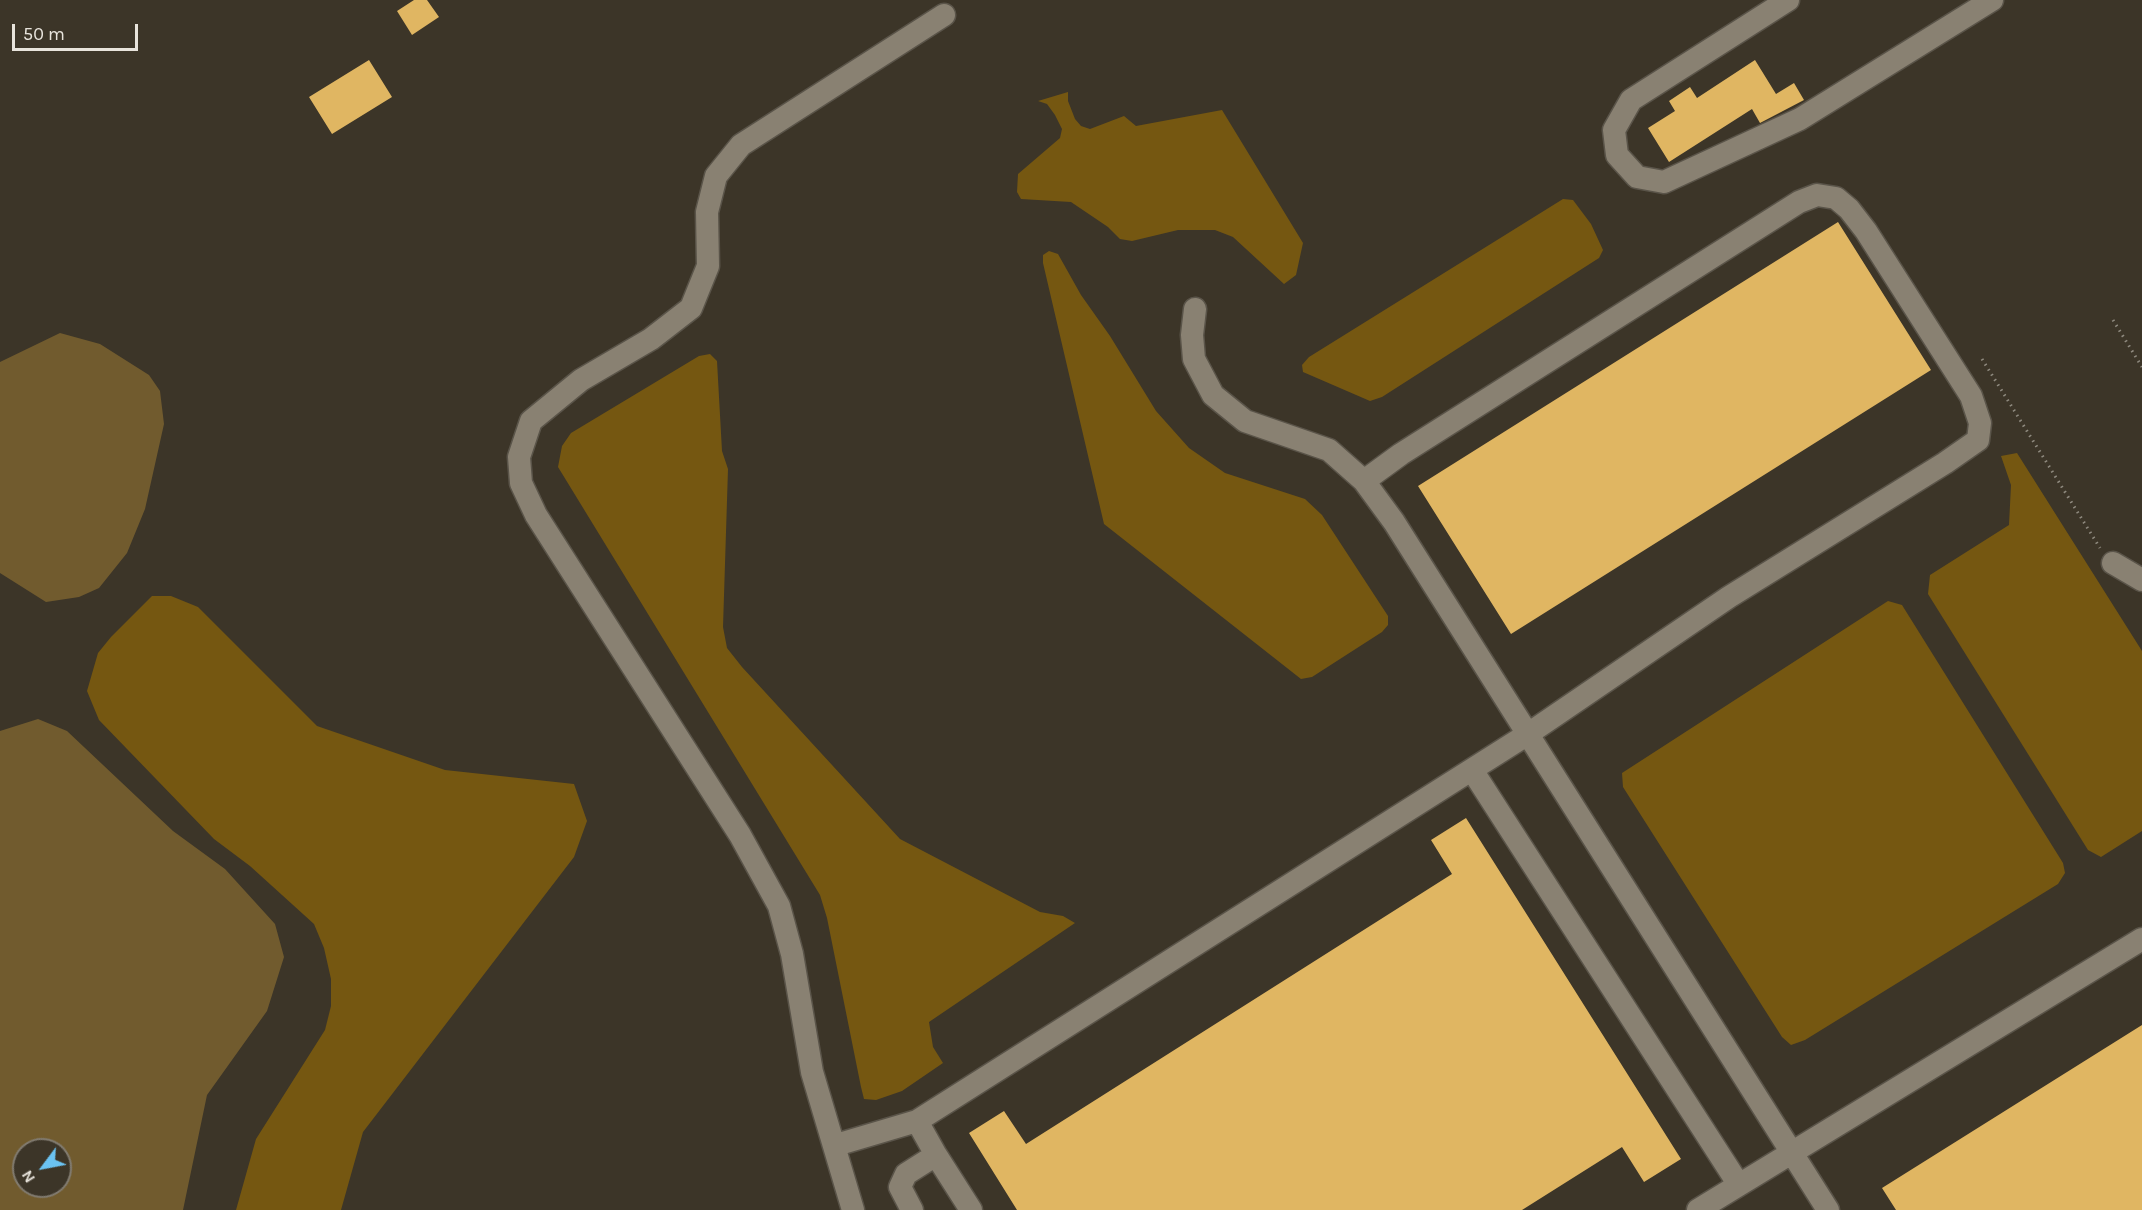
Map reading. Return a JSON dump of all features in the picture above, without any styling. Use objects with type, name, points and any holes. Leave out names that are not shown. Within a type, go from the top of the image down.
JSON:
[{"type":"street","points":[[1788,0],[1631,100],[1614,130],[1617,155],[1637,177],[1664,182],[1780,128],[1992,0]]},
{"type":"street","points":[[853,1210],[836,1145],[812,1072],[792,954],[778,906],[740,835],[536,515],[521,483],[519,457],[531,421],[581,380],[651,339],[691,308],[708,266],[707,212],[716,176],[741,145],[944,15]]},
{"type":"street","points":[[836,1145],[918,1121],[1472,770],[1729,597],[1978,440],[1980,423],[1971,396],[1866,231],[1850,209],[1836,198],[1817,195],[1799,202],[1431,435],[1364,481]]},
{"type":"street","points":[[1195,309],[1192,335],[1194,359],[1213,395],[1245,421],[1329,450],[1364,481],[1394,522],[1828,1210]]},
{"type":"street","points":[[2113,563],[2142,580]]},
{"type":"street","points":[[1472,770],[1738,1185]]},
{"type":"street","points":[[1698,1210],[2142,939]]},
{"type":"street","points":[[918,1121],[936,1155],[971,1210]]},
{"type":"street","points":[[912,1210],[900,1187],[906,1174],[936,1155]]},
{"type":"path","points":[[2113,321],[2142,367]]},
{"type":"path","points":[[1982,359],[2103,552],[2113,563]]},
{"type":"shaded area","points":[[1068,92],[1068,101],[1075,119],[1081,126],[1090,129],[1124,116],[1136,126],[1222,110],[1303,243],[1296,275],[1284,284],[1233,237],[1215,230],[1178,230],[1132,241],[1120,239],[1108,227],[1071,202],[1021,199],[1017,192],[1018,174],[1060,138],[1062,129],[1047,104],[1038,101]]},
{"type":"shaded area","points":[[1563,199],[1573,200],[1591,224],[1603,250],[1599,258],[1382,397],[1370,401],[1303,372],[1302,365],[1309,357]]},
{"type":"shaded area","points":[[1049,251],[1058,254],[1081,295],[1110,336],[1156,411],[1189,448],[1225,473],[1305,499],[1322,515],[1388,616],[1388,625],[1382,632],[1312,677],[1301,679],[1104,524],[1043,263],[1043,255]]},
{"type":"shaded area","points":[[60,333],[100,344],[149,375],[160,391],[164,424],[145,509],[127,553],[99,588],[79,597],[46,602],[0,573],[0,362]]},
{"type":"shaded area","points":[[710,354],[717,361],[722,451],[728,469],[723,627],[727,648],[900,839],[1040,912],[1063,916],[1075,923],[929,1022],[933,1047],[943,1063],[902,1091],[876,1100],[864,1099],[827,918],[820,895],[558,467],[562,446],[571,433],[699,356]]},
{"type":"shaded area","points":[[2017,453],[2142,651],[2142,831],[2101,857],[2088,850],[1928,594],[1930,575],[2009,525],[2011,485],[2001,456]]},
{"type":"shaded area","points":[[152,596],[171,596],[198,607],[317,726],[445,770],[574,784],[587,821],[574,857],[363,1132],[341,1210],[236,1210],[256,1139],[325,1030],[331,1006],[331,979],[324,948],[314,924],[250,866],[214,839],[99,720],[87,691],[98,653]]},
{"type":"shaded area","points":[[1888,601],[1902,605],[2063,863],[2065,873],[2058,884],[1805,1040],[1791,1045],[1782,1037],[1623,787],[1622,773]]},
{"type":"shaded area","points":[[38,719],[67,731],[173,831],[225,869],[275,924],[284,957],[267,1011],[207,1095],[183,1210],[0,1210],[0,731]]},
{"type":"building","points":[[414,0],[427,0],[439,17],[412,35],[397,11]]},
{"type":"building","points":[[369,60],[392,97],[332,134],[309,97]]},
{"type":"building","points":[[1755,60],[1776,94],[1794,83],[1804,100],[1760,123],[1752,109],[1669,162],[1648,128],[1675,111],[1669,101],[1690,87],[1697,98]]},
{"type":"building","points":[[1838,222],[1931,370],[1511,634],[1418,486]]},
{"type":"building","points":[[1466,818],[1681,1159],[1644,1182],[1622,1147],[1522,1210],[1017,1210],[969,1133],[1004,1111],[1026,1144],[1452,874],[1431,840]]},
{"type":"building","points":[[2142,1025],[2142,1210],[1896,1210],[1882,1188]]}]
